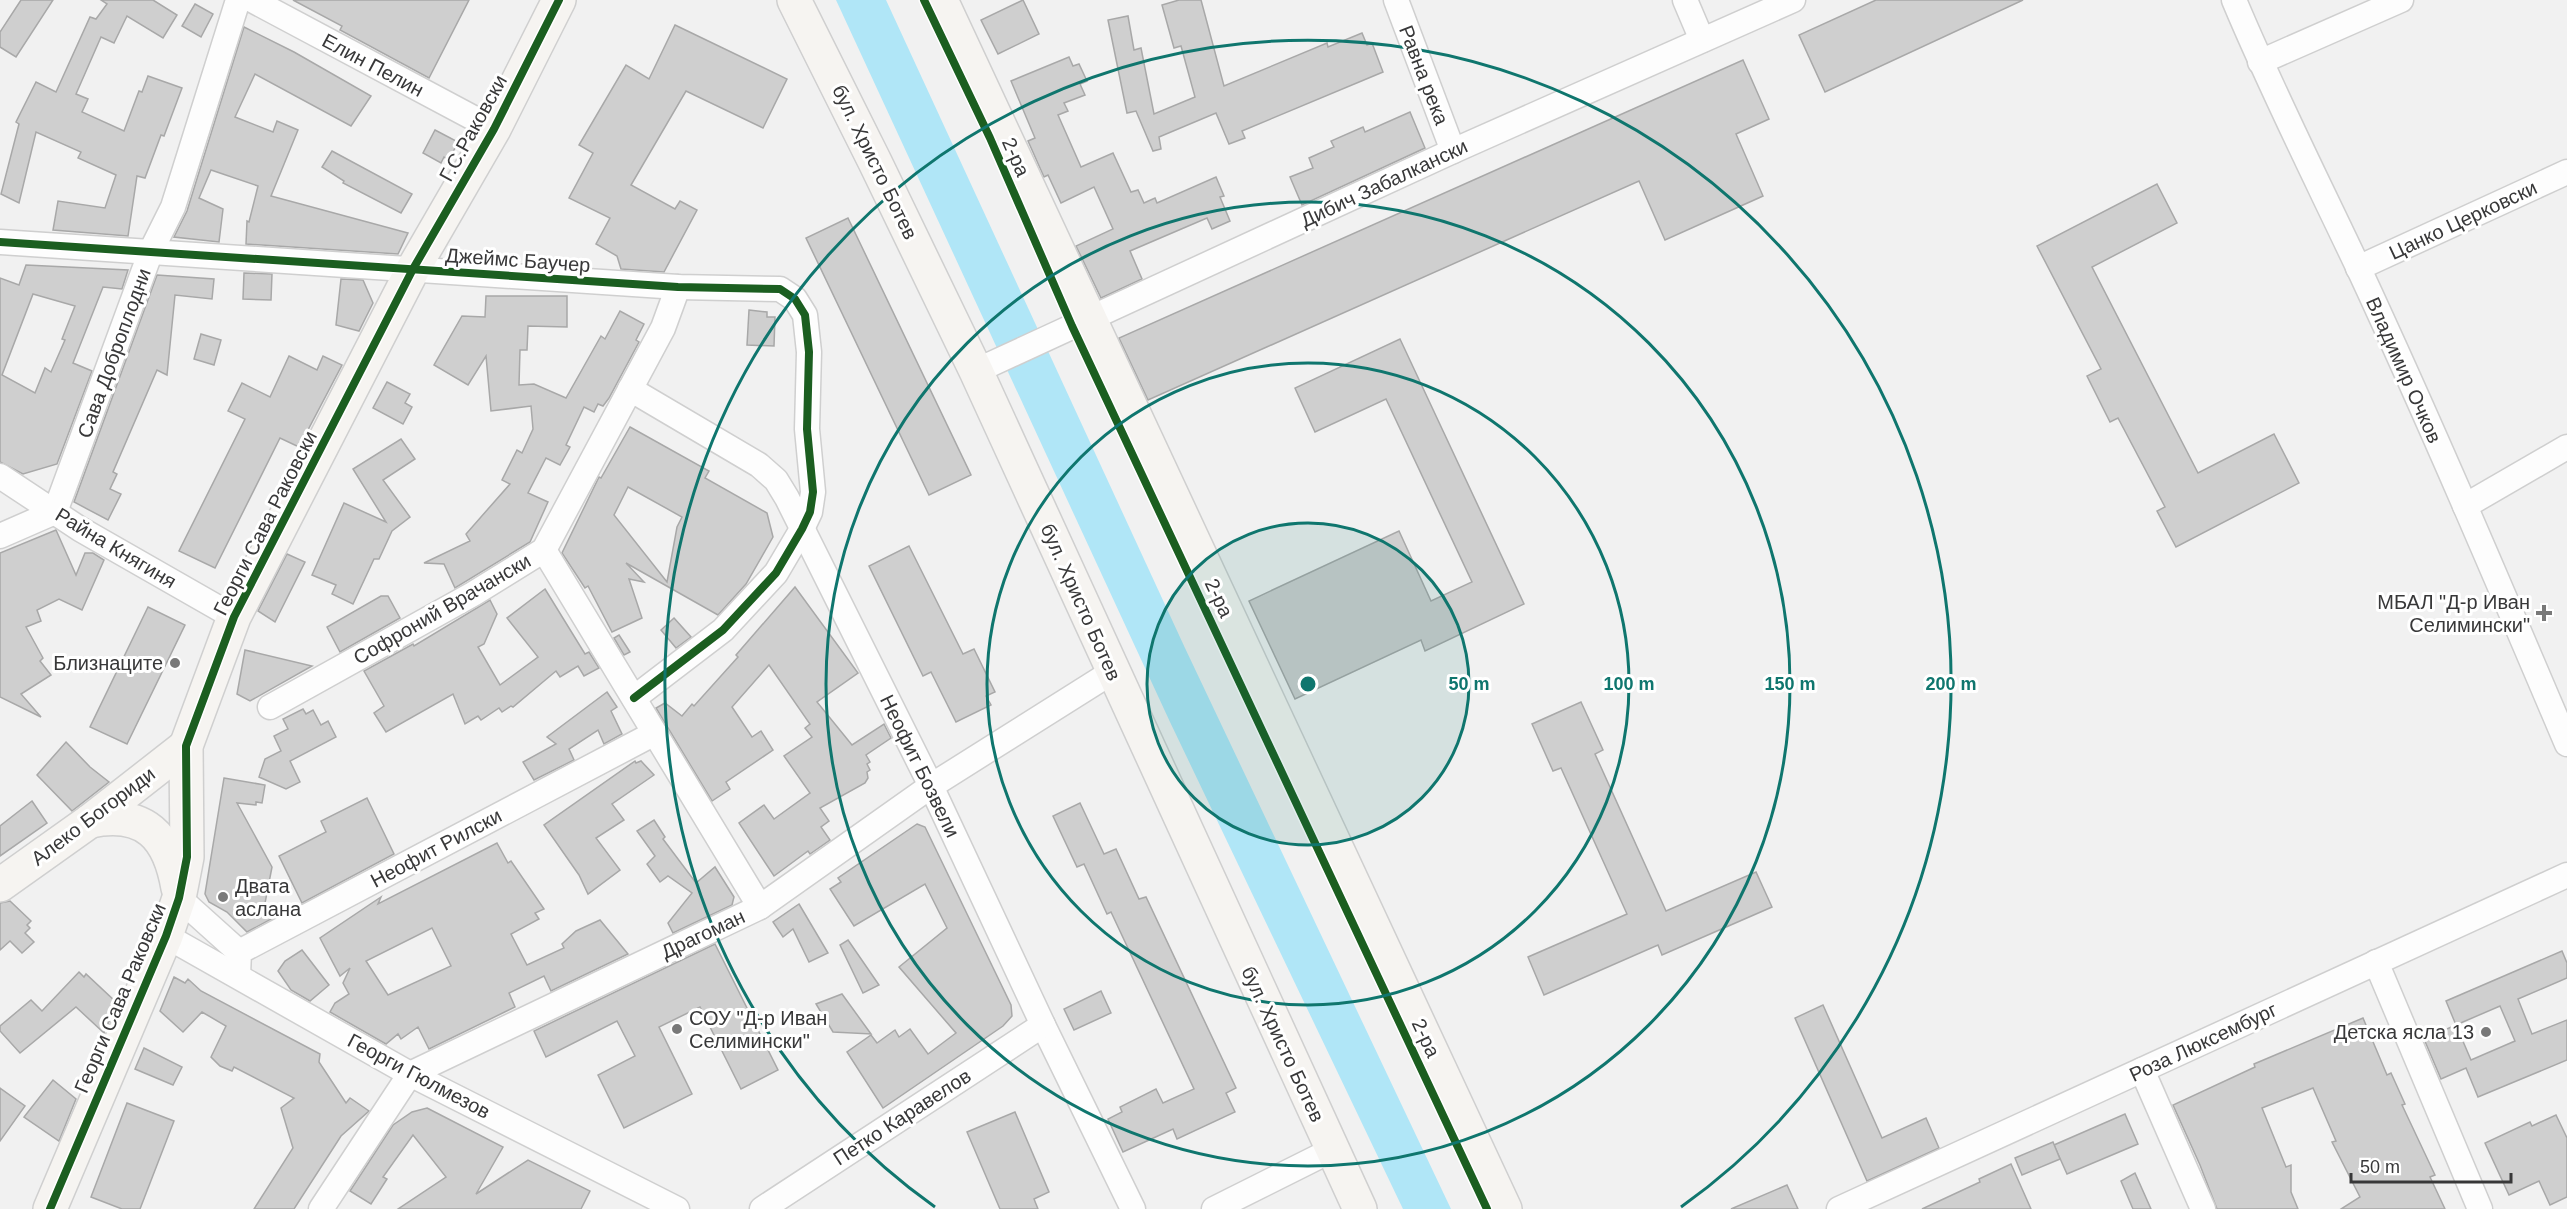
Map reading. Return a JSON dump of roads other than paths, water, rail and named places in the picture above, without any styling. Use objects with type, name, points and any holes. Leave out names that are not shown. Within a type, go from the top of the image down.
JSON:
[{"type":"main road","name":"Г.С.Раковски","points":[[413,269],[494,129],[558,0]]},
{"type":"main road","name":"бул. Христо Ботев","points":[[794,0],[976,371],[1360,1209]]},
{"type":"main road","points":[[941,0],[1505,1209]]},
{"type":"main road","name":"Георги Сава Раковски","points":[[50,1209],[166,936],[179,898],[188,857],[186,746],[234,617],[413,269]]},
{"type":"main road","name":"Алеко Богориди","points":[[0,885],[90,821],[186,746]]},
{"type":"main road","points":[[90,821],[110,817],[125,818],[151,829],[167,851],[176,877],[179,898]]},
{"type":"street","name":"Сава Доброплодни","points":[[55,512],[151,250],[173,207],[238,0]]},
{"type":"street","name":"Елин Пелин","points":[[252,0],[494,129]]},
{"type":"street","name":"Равна река","points":[[1395,0],[1453,151]]},
{"type":"street","points":[[1685,0],[1702,40]]},
{"type":"street","name":"Дибич Забалкански","points":[[976,371],[1453,151],[1793,0]]},
{"type":"street","name":"Владимир Очков","points":[[2234,0],[2260,62],[2358,268],[2465,506],[2567,744]]},
{"type":"street","points":[[2260,62],[2401,0]]},
{"type":"street","name":"Цанко Церковски","points":[[2358,268],[2567,172]]},
{"type":"street","name":"Джеймс Баучер","points":[[0,242],[151,250],[678,287],[780,289],[795,299],[805,315],[808,351],[807,429],[813,492],[810,512],[802,529]]},
{"type":"street","name":"Софроний Врачански","points":[[270,707],[473,594],[543,550],[663,328],[678,287]]},
{"type":"street","name":"Неофит Бозвели","points":[[630,389],[759,465],[776,480],[788,498],[931,786],[1042,1025],[1133,1209]]},
{"type":"street","points":[[2465,506],[2567,447]]},
{"type":"street","name":"Райна Княгиня","points":[[0,476],[55,512],[234,617]]},
{"type":"street","points":[[0,536],[55,512]]},
{"type":"street","points":[[634,698],[723,630],[776,573],[802,529]]},
{"type":"street","points":[[543,550],[760,907]]},
{"type":"street","name":"Драгоман","points":[[410,1074],[760,907],[931,786],[1112,672]]},
{"type":"street","name":"Неофит Рилски","points":[[239,964],[654,734]]},
{"type":"street","name":"Роза Люксембург","points":[[1839,1209],[2567,874]]},
{"type":"street","points":[[179,898],[239,964]]},
{"type":"street","name":"Георги Гюлмезов","points":[[166,936],[239,964],[410,1074],[677,1209]]},
{"type":"street","points":[[2376,962],[2480,1209]]},
{"type":"street","name":"Петко Каравелов","points":[[762,1209],[1042,1025]]},
{"type":"street","points":[[2142,1070],[2203,1209]]},
{"type":"street","points":[[321,1209],[410,1074]]},
{"type":"street","points":[[1214,1209],[1332,1150]]},
{"type":"water","points":[[836,0],[886,0],[1185,648],[1451,1209],[1403,1209],[1170,722]]},
{"type":"place","name":"МБАЛ \"Д-р Иван Селимински\"","points":[[2544,613]]},
{"type":"place","name":"Близнаците","points":[[175,663]]},
{"type":"place","name":"Двата аслана","points":[[223,897]]},
{"type":"place","name":"СОУ \"Д-р Иван Селимински\"","points":[[677,1029]]},
{"type":"place","name":"Детска ясла 13","points":[[2486,1032]]}]
